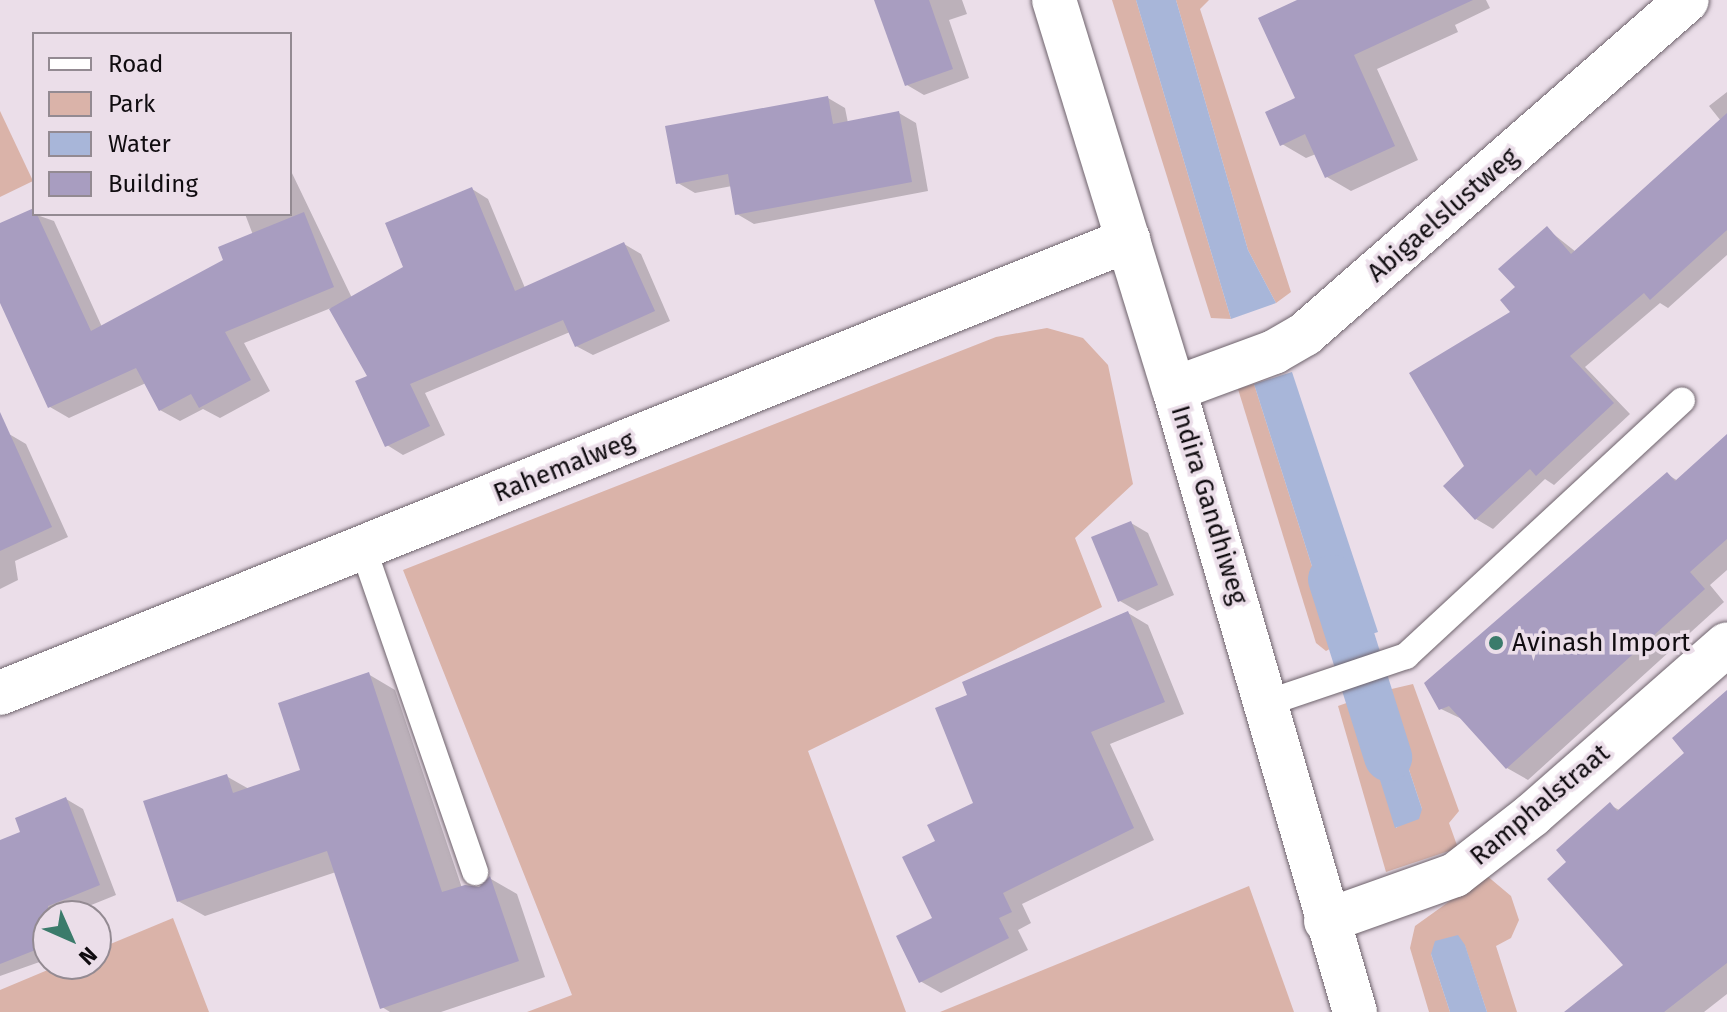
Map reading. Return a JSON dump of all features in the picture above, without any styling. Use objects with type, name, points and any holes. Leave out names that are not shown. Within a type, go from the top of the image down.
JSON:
[{"type":"street","name":"Indira Gandhiweg","points":[[1054,0],[1174,389],[1267,703],[1326,921],[1355,1012]]},
{"type":"street","name":"Abigaelslustweg","points":[[1174,389],[1274,352],[1305,334],[1687,0]]},
{"type":"street","name":"Rahemalweg","points":[[0,693],[1128,240]]},
{"type":"street","name":"Ramphalstraat","points":[[1326,921],[1455,875],[1532,815],[1727,644]]},
{"type":"lane","points":[[1267,703],[1406,656],[1682,400]]},
{"type":"lane","points":[[363,548],[475,872]]},
{"type":"green space","points":[[1112,0],[1136,0],[1231,319],[1211,318]]},
{"type":"green space","points":[[1176,0],[1209,0],[1200,9],[1291,292],[1276,303],[1248,250]]},
{"type":"green space","points":[[0,111],[32,181],[0,197]]},
{"type":"green space","points":[[1047,328],[1083,338],[1108,365],[1133,484],[1075,538],[1102,607],[808,751],[906,1012],[527,1012],[572,995],[403,570],[996,337]]},
{"type":"green space","points":[[1254,384],[1337,645],[1326,651],[1316,643],[1238,389]]},
{"type":"green space","points":[[1413,684],[1459,811],[1449,823],[1458,848],[1386,872],[1338,706],[1355,700],[1396,828],[1422,809],[1383,691]]},
{"type":"green space","points":[[1486,875],[1511,896],[1519,920],[1511,938],[1496,946],[1517,1012],[1487,1012],[1465,946],[1431,954],[1450,1012],[1429,1012],[1410,948],[1415,926]]},
{"type":"green space","points":[[1249,886],[1294,1012],[940,1012]]},
{"type":"green space","points":[[173,918],[209,1012],[0,1012],[0,990],[32,977],[32,980],[112,980],[112,943]]},
{"type":"water","points":[[1136,0],[1176,0],[1248,250],[1276,303],[1231,319]]},
{"type":"water","points":[[1292,372],[1378,632],[1337,645],[1254,384]]},
{"type":"water","points":[[1383,691],[1422,809],[1419,819],[1395,828],[1355,700]]},
{"type":"water","points":[[1458,935],[1465,945],[1487,1012],[1450,1012],[1431,954],[1435,941]]},
{"type":"building","points":[[874,0],[929,0],[953,69],[905,86]]},
{"type":"building","points":[[1297,0],[1473,0],[1354,55],[1395,146],[1325,178],[1305,134],[1280,146],[1265,112],[1295,98],[1258,18]]},
{"type":"building","points":[[828,96],[833,124],[899,111],[912,182],[735,215],[728,174],[676,184],[665,126]]},
{"type":"building","points":[[1727,113],[1727,230],[1650,300],[1644,293],[1570,356],[1614,403],[1536,476],[1530,469],[1475,520],[1443,486],[1464,466],[1409,373],[1510,312],[1500,300],[1515,287],[1498,269],[1547,226],[1571,254]]},
{"type":"building","points":[[472,187],[515,291],[624,242],[655,311],[575,347],[563,320],[410,384],[430,426],[385,447],[355,381],[367,376],[329,309],[403,267],[385,223]]},
{"type":"building","points":[[32,209],[32,216],[38,216],[91,331],[223,260],[218,247],[304,212],[334,287],[225,332],[251,380],[199,408],[191,394],[159,411],[136,368],[48,408],[0,303],[0,223]]},
{"type":"building","points":[[0,412],[52,527],[0,551]]},
{"type":"building","points":[[1727,434],[1727,539],[1690,572],[1705,589],[1506,769],[1449,706],[1439,710],[1424,683],[1667,472],[1675,481]]},
{"type":"building","points":[[1131,521],[1158,585],[1118,602],[1091,537]]},
{"type":"building","points":[[1128,611],[1165,702],[1091,732],[1134,828],[1003,893],[1012,912],[999,918],[1009,938],[919,983],[896,936],[932,918],[902,857],[935,841],[927,825],[973,803],[935,708],[967,695],[962,682]]},
{"type":"building","points":[[369,672],[442,892],[465,885],[479,887],[490,876],[519,961],[380,1009],[327,851],[177,902],[143,801],[227,774],[233,793],[300,770],[278,703]]},
{"type":"building","points":[[1727,690],[1727,963],[1664,1012],[1564,1012],[1623,965],[1547,879],[1566,862],[1556,850],[1610,802],[1617,811],[1684,753],[1672,738]]},
{"type":"building","points":[[66,797],[100,885],[63,900],[32,900],[32,951],[0,964],[0,840],[20,832],[15,818]]},
{"type":"waterway","points":[[1332,579],[1388,757]]},
{"type":"place","name":"Avinash Import","points":[[1496,643]]}]
